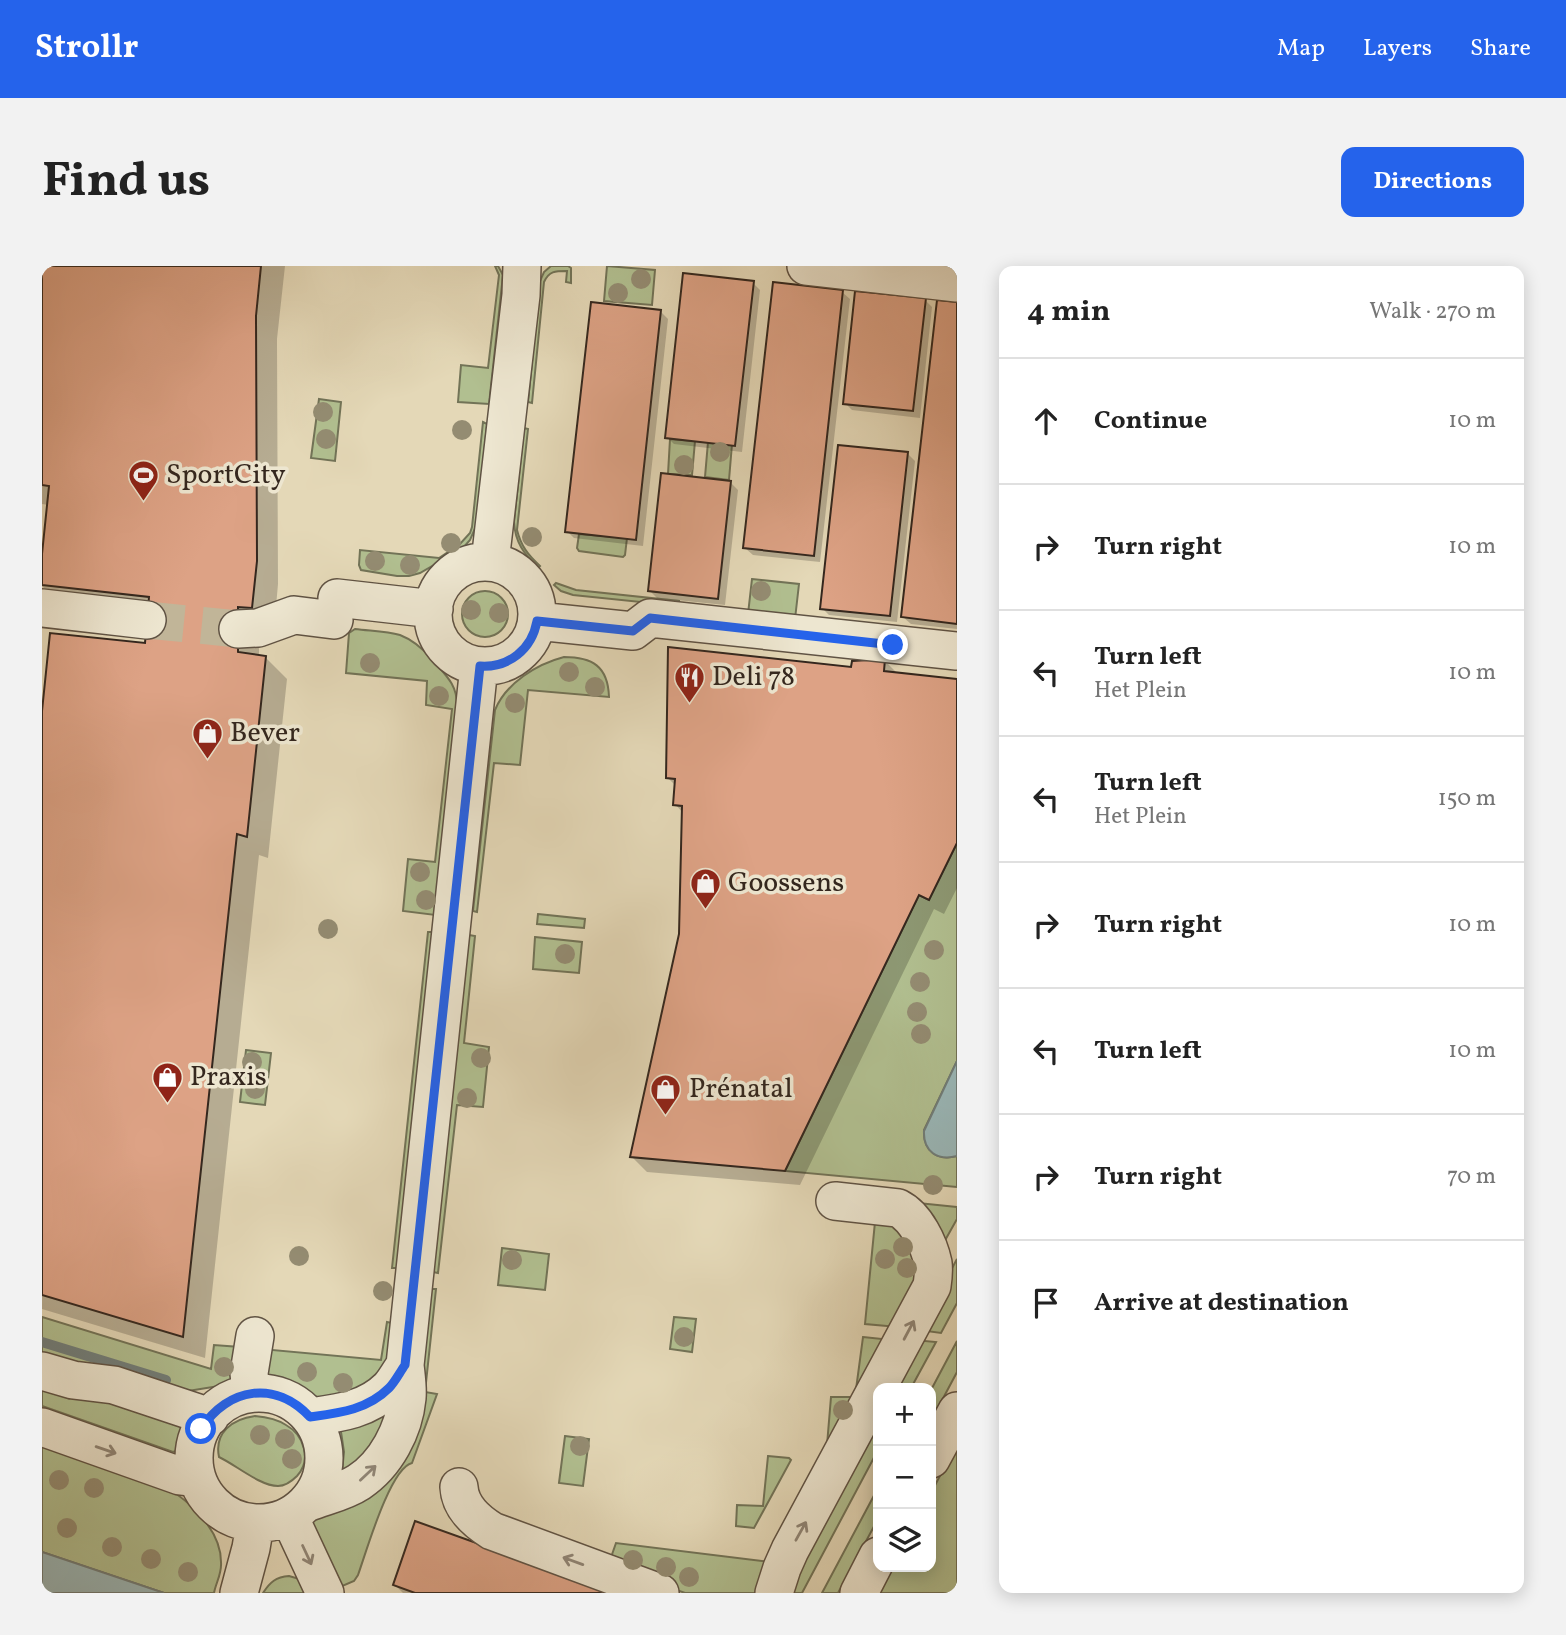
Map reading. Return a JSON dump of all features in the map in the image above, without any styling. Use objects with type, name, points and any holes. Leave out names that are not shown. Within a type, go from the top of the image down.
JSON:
[{"type":"street","points":[[490,562],[522,266]]},
{"type":"street","points":[[806,266],[957,283]]},
{"type":"street","points":[[490,562],[514,570],[527,583],[535,597],[538,615],[531,639],[521,653],[498,665],[480,666],[456,658],[444,646],[436,631],[434,609],[436,597],[450,575],[473,563],[490,562]]},
{"type":"street","points":[[42,607],[147,620]]},
{"type":"street","points":[[238,629],[258,628],[294,615],[336,609],[434,609]]},
{"type":"street","points":[[537,621],[633,631],[650,618],[957,652]]},
{"type":"street","points":[[239,1593],[251,1548],[284,1514],[317,1488],[325,1457],[321,1436],[310,1417],[303,1409],[274,1394],[251,1394],[232,1399],[210,1417],[201,1429],[195,1449],[197,1478],[203,1491],[216,1507],[234,1519],[284,1514],[359,1482],[386,1454],[404,1416],[407,1396],[405,1365],[480,666]]},
{"type":"street","points":[[835,1201],[905,1211],[922,1234],[927,1247],[933,1265],[932,1286]]},
{"type":"street","points":[[774,1593],[790,1550],[957,1241]]},
{"type":"street","points":[[251,1394],[249,1373],[255,1336]]},
{"type":"street","points":[[310,1417],[349,1412],[370,1402],[389,1388],[405,1365]]},
{"type":"street","points":[[42,1371],[73,1380],[114,1385],[210,1417]]},
{"type":"street","points":[[936,1450],[957,1411]]},
{"type":"street","points":[[42,1427],[180,1476],[197,1478]]},
{"type":"street","points":[[459,1487],[459,1496],[472,1516],[492,1531],[660,1593]]},
{"type":"street","points":[[284,1514],[325,1593]]},
{"type":"street","points":[[859,1593],[873,1566]]},
{"type":"green space","points":[[495,266],[498,266],[503,275],[489,404],[458,402],[461,365],[488,368],[499,275]]},
{"type":"green space","points":[[551,266],[571,268],[571,283],[566,282],[567,271],[553,272],[544,282],[532,403],[528,402],[540,281]]},
{"type":"green space","points":[[607,266],[655,270],[652,305],[604,301]]},
{"type":"green space","points":[[319,399],[341,402],[335,461],[311,458]]},
{"type":"green space","points":[[483,422],[487,424],[477,524],[470,540],[463,548],[420,573],[397,576],[361,570],[360,550],[439,558],[460,544],[470,533]]},
{"type":"green space","points":[[524,428],[528,429],[517,530],[526,550],[540,566],[538,568],[521,547],[514,522]]},
{"type":"green space","points":[[670,439],[695,441],[692,475],[668,474]]},
{"type":"green space","points":[[708,442],[732,444],[729,480],[705,477]]},
{"type":"green space","points":[[579,534],[627,538],[625,555],[623,557],[579,551]]},
{"type":"green space","points":[[752,579],[799,584],[795,619],[748,614]]},
{"type":"green space","points":[[556,583],[576,590],[679,601],[679,606],[573,595],[561,591],[554,585]]},
{"type":"green space","points":[[485,591],[502,597],[508,614],[502,631],[485,637],[468,631],[462,614],[468,597]]},
{"type":"green space","points":[[355,629],[395,634],[409,639],[431,658],[449,679],[455,691],[457,705],[435,915],[403,911],[408,859],[435,862],[452,709],[426,705],[427,681],[346,673],[349,633]]},
{"type":"green space","points":[[564,657],[583,659],[597,665],[608,686],[609,697],[528,690],[520,765],[494,763],[477,912],[473,911],[495,710],[507,691],[524,676],[543,664]]},
{"type":"green space","points":[[957,843],[957,1061],[924,1130],[924,1138],[929,1149],[938,1156],[957,1156],[957,1187],[785,1171],[919,895],[929,900]]},
{"type":"green space","points":[[538,914],[585,919],[584,928],[537,924]]},
{"type":"green space","points":[[428,932],[433,932],[397,1268],[392,1268]]},
{"type":"green space","points":[[469,935],[475,936],[464,1043],[489,1047],[483,1107],[457,1105],[438,1273],[433,1272]]},
{"type":"green space","points":[[535,937],[582,942],[579,973],[533,969]]},
{"type":"green space","points":[[246,1050],[271,1053],[265,1105],[240,1102]]},
{"type":"green space","points":[[918,1203],[957,1207],[957,1219],[943,1244]]},
{"type":"green space","points":[[895,1221],[920,1267],[898,1327],[865,1324],[875,1222]]},
{"type":"green space","points":[[502,1248],[549,1254],[545,1290],[498,1285]]},
{"type":"green space","points":[[957,1259],[957,1303],[941,1333],[919,1330]]},
{"type":"green space","points":[[431,1289],[436,1289],[425,1392],[437,1394],[412,1463],[404,1468],[387,1495],[358,1575],[354,1581],[333,1590],[303,1522],[360,1497]]},
{"type":"green space","points":[[42,1317],[211,1369],[214,1345],[240,1347],[234,1377],[219,1386],[188,1391],[131,1380],[42,1353]]},
{"type":"green space","points":[[674,1317],[696,1319],[692,1352],[670,1349]]},
{"type":"green space","points":[[387,1322],[392,1323],[388,1360],[378,1380],[327,1400],[281,1379],[259,1375],[262,1349],[381,1360]]},
{"type":"green space","points":[[863,1337],[892,1340],[765,1593],[685,1593],[608,1566],[616,1543],[770,1562],[826,1457],[831,1397],[855,1397]]},
{"type":"green space","points":[[914,1340],[936,1342],[914,1383],[891,1383]]},
{"type":"green space","points":[[957,1341],[957,1372],[936,1412],[935,1383]]},
{"type":"green space","points":[[42,1390],[60,1395],[119,1398],[185,1422],[179,1450],[173,1452],[42,1406]]},
{"type":"green space","points":[[390,1407],[367,1457],[342,1472],[342,1429]]},
{"type":"green space","points":[[255,1416],[283,1423],[292,1429],[301,1441],[305,1455],[302,1470],[286,1484],[278,1486],[264,1483],[219,1457],[219,1441],[226,1429],[239,1420]]},
{"type":"green space","points":[[873,1416],[873,1459],[802,1593],[783,1593]]},
{"type":"green space","points":[[565,1436],[589,1439],[583,1486],[559,1483]]},
{"type":"green space","points":[[957,1443],[957,1584],[953,1593],[877,1593],[888,1572],[936,1572],[936,1483]]},
{"type":"green space","points":[[42,1445],[164,1486],[184,1500],[210,1528],[220,1550],[221,1570],[214,1593],[164,1593],[42,1552]]},
{"type":"green space","points":[[768,1456],[791,1460],[754,1528],[736,1526],[737,1505],[763,1506]]},
{"type":"green space","points":[[873,1497],[873,1528],[838,1593],[822,1593]]},
{"type":"green space","points":[[289,1576],[303,1580],[313,1593],[263,1593],[274,1581]]},
{"type":"water","points":[[957,1061],[957,1156],[938,1156],[926,1144],[924,1131]]},
{"type":"water","points":[[42,1552],[164,1593],[42,1593]]},
{"type":"building","points":[[42,266],[261,266],[256,316],[257,561],[252,608],[238,607],[238,652],[266,656],[247,837],[237,834],[183,1337],[42,1295],[42,711],[50,633],[145,643],[149,597],[42,585],[42,554],[49,486],[42,485]]},
{"type":"building","points":[[683,273],[754,281],[735,446],[665,438]]},
{"type":"building","points":[[773,282],[843,290],[814,556],[743,548]]},
{"type":"building","points":[[855,291],[926,298],[913,411],[843,404]]},
{"type":"building","points":[[937,300],[957,302],[957,624],[901,617]]},
{"type":"building","points":[[591,302],[661,310],[636,540],[565,532]]},
{"type":"building","points":[[838,445],[908,452],[890,616],[820,609]]},
{"type":"building","points":[[661,473],[731,481],[718,599],[648,591]]},
{"type":"building","points":[[668,647],[851,667],[852,661],[885,659],[884,671],[957,679],[957,843],[929,900],[919,895],[785,1171],[630,1157],[679,934],[682,806],[673,805],[675,779],[666,778]]},
{"type":"building","points":[[415,1521],[615,1593],[415,1593],[393,1585]]},
{"type":"waterway","points":[[42,1342],[166,1380]]},
{"type":"tunnel","points":[[147,620],[238,629]]},
{"type":"place","name":"SportCity","points":[[143,502]]},
{"type":"place","name":"Deli 78","points":[[689,704]]},
{"type":"place","name":"Bever","points":[[207,760]]},
{"type":"place","name":"Goossens","points":[[705,910]]},
{"type":"place","name":"Praxis","points":[[167,1104]]},
{"type":"place","name":"Prénatal","points":[[666,1116]]},
{"type":"route","points":[[201,1429],[214,1411],[242,1395],[274,1394],[294,1403],[310,1417],[349,1412],[389,1388],[405,1365],[480,666],[498,665],[521,653],[535,632],[537,621],[633,631],[650,618],[893,645]]}]
